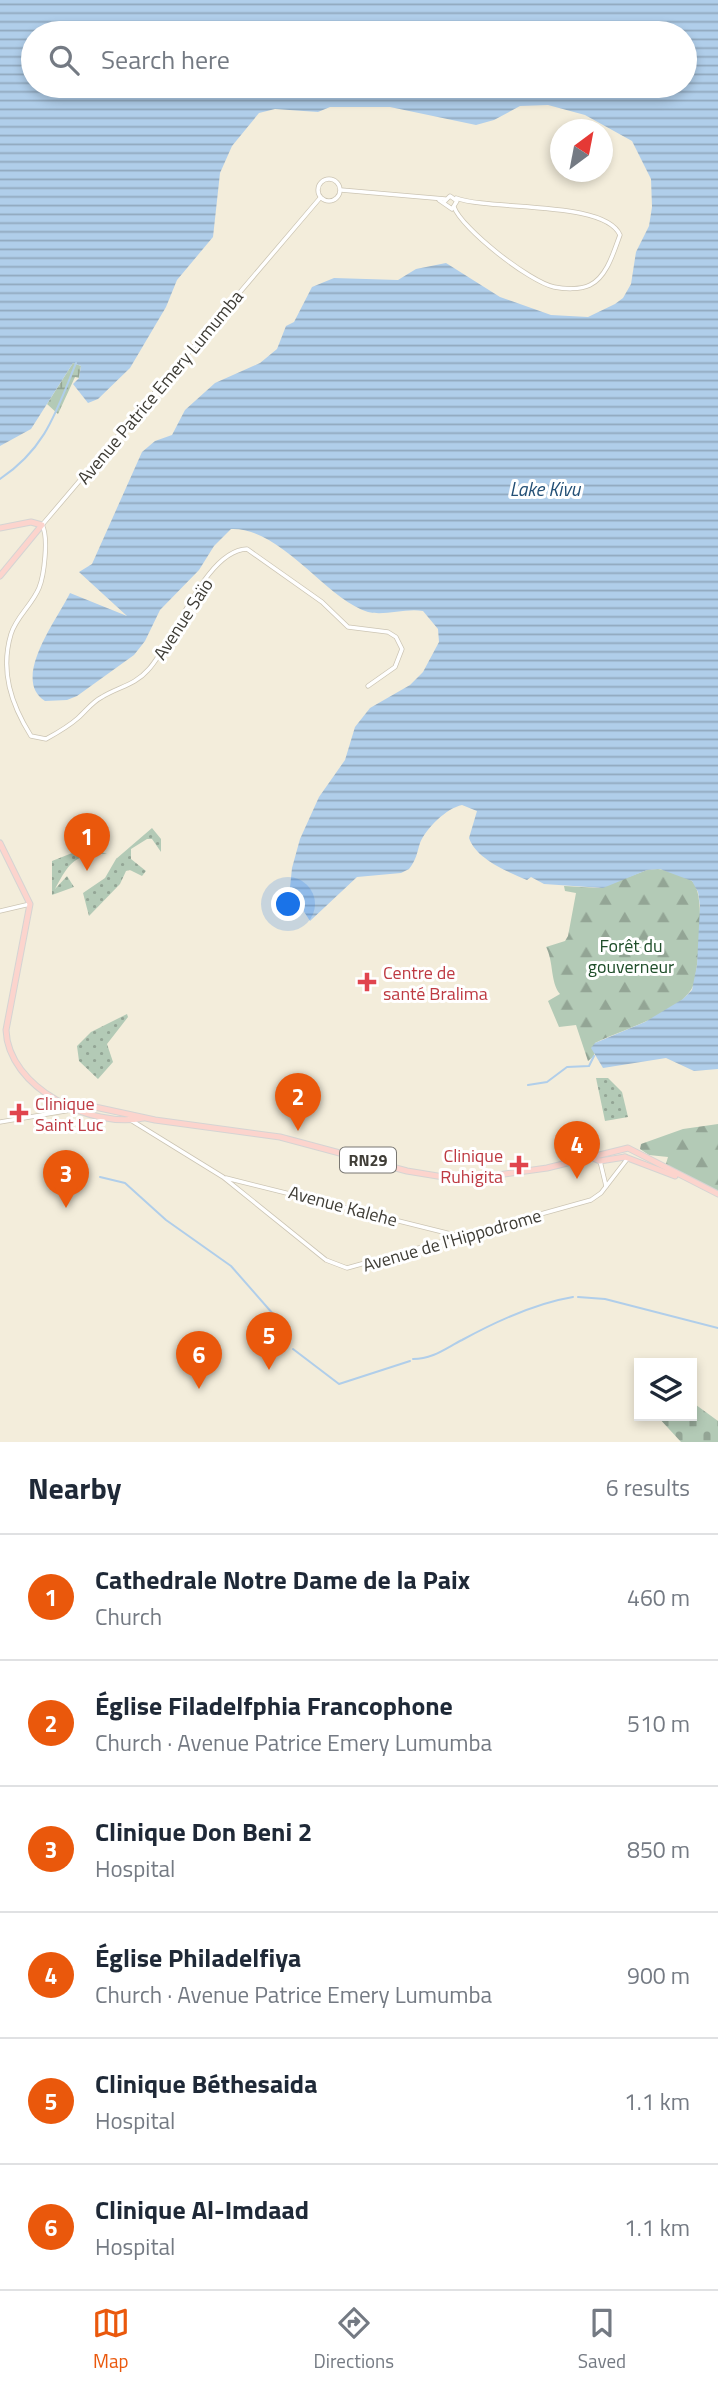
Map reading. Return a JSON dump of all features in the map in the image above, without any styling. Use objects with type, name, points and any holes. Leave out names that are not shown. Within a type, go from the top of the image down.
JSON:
[{"type":"main road","points":[[0,528],[31,522],[42,525]]},
{"type":"main road","name":"Avenue Patrice Emery Lumumba","points":[[0,576],[42,525]]},
{"type":"main road","points":[[0,843],[30,904]]},
{"type":"main road","name":"RN29","points":[[30,904],[7,1024],[8,1045],[26,1075],[44,1090],[80,1110],[96,1107],[135,1117],[280,1137],[407,1171],[462,1180],[593,1158],[627,1156],[663,1168]]},
{"type":"main road","name":"RN29","points":[[627,1156],[630,1149],[718,1196]]},
{"type":"street","points":[[341,190],[333,201],[320,198],[318,187],[323,181],[334,181],[341,190],[445,201]]},
{"type":"street","points":[[445,201],[450,196],[456,198],[464,201],[581,213],[620,229],[620,235],[610,261],[594,282],[578,288],[554,287],[493,249],[460,218],[456,198]]},
{"type":"street","name":"Avenue Patrice Emery Lumumba","points":[[42,525],[320,198]]},
{"type":"street","points":[[445,201],[449,208],[464,201]]},
{"type":"street","name":"Avenue Saïo","points":[[42,525],[46,536],[41,581],[12,631],[6,668],[17,710],[31,736],[36,739],[53,735],[75,721],[101,697],[142,677],[169,643],[190,602],[227,557],[241,550],[252,551],[277,573],[322,602],[348,628],[358,631],[383,631],[396,637],[402,649],[396,667],[368,686]]},
{"type":"street","points":[[0,911],[30,904]]},
{"type":"street","points":[[0,1122],[80,1110]]},
{"type":"street","name":"Avenue de l'Hippodrome","points":[[135,1117],[145,1128],[223,1177],[326,1260],[342,1267],[355,1267],[591,1200],[606,1186],[627,1156]]},
{"type":"street","points":[[600,1158],[606,1186]]},
{"type":"street","name":"Avenue Kalehe","points":[[223,1177],[461,1237]]},
{"type":"green space","points":[[73,363],[81,366],[79,378],[75,377],[58,414],[47,404]]},
{"type":"green space","points":[[152,828],[161,839],[161,852],[152,839],[147,839],[131,849],[131,859],[146,871],[142,876],[130,870],[126,871],[120,884],[89,916],[83,893],[105,878],[116,859]]},
{"type":"green space","points":[[105,840],[100,846],[101,852],[107,854],[87,856],[75,861],[55,889],[67,876],[74,887],[52,895],[52,861]]},
{"type":"green space","name":"Forêt du gouverneur","points":[[658,869],[685,876],[693,882],[697,890],[700,932],[694,984],[687,995],[665,1012],[595,1043],[594,1056],[588,1061],[576,1025],[559,1027],[548,1001],[560,994],[546,947],[565,941],[568,936],[576,893],[565,891],[564,886],[599,888],[647,870]]},
{"type":"green space","points":[[127,1014],[128,1017],[107,1044],[113,1062],[98,1079],[79,1061],[77,1046],[91,1032]]},
{"type":"green space","points":[[596,1078],[608,1078],[622,1092],[628,1117],[605,1121]]},
{"type":"green space","points":[[718,1124],[718,1194],[665,1167],[668,1157],[649,1155],[640,1149],[641,1144],[683,1129]]},
{"type":"green space","points":[[697,1406],[718,1421],[718,1442],[681,1442],[662,1421],[697,1421]]},
{"type":"water","name":"Lake Kivu","points":[[0,0],[718,0],[718,1069],[694,1071],[666,1058],[603,1068],[591,1048],[595,1043],[645,1022],[683,999],[692,990],[697,965],[700,906],[698,892],[692,881],[660,869],[647,870],[603,888],[544,884],[531,877],[527,880],[494,864],[478,852],[469,838],[477,811],[462,805],[444,814],[427,831],[409,869],[401,873],[357,877],[310,921],[301,907],[288,907],[292,868],[300,839],[319,797],[345,760],[355,727],[370,708],[410,685],[423,672],[439,642],[438,629],[423,611],[368,612],[352,605],[268,539],[250,531],[231,529],[214,546],[199,570],[160,610],[145,641],[134,655],[77,696],[67,700],[45,701],[36,691],[33,678],[40,648],[70,593],[127,616],[79,572],[92,564],[142,452],[155,441],[172,435],[185,410],[215,383],[260,363],[277,349],[286,326],[294,322],[312,287],[334,278],[398,280],[416,269],[446,263],[500,297],[551,315],[588,317],[623,298],[631,284],[636,252],[649,226],[652,207],[651,179],[632,141],[613,130],[613,119],[592,119],[548,105],[520,106],[494,120],[476,125],[390,107],[330,107],[318,112],[275,109],[259,113],[232,146],[220,173],[213,237],[177,280],[166,307],[130,368],[98,399],[88,403],[73,384],[79,378],[81,366],[73,363],[31,429],[0,446]]},
{"type":"waterway","points":[[0,479],[16,467],[39,442],[48,428],[76,363]]},
{"type":"waterway","points":[[528,1085],[547,1082],[567,1067],[589,1066],[594,1056]]},
{"type":"waterway","points":[[100,1177],[125,1183],[166,1220],[231,1266],[288,1331]]},
{"type":"waterway","points":[[413,1359],[433,1355],[516,1314],[573,1297]]},
{"type":"waterway","points":[[578,1297],[605,1299],[718,1328]]},
{"type":"waterway","points":[[293,1349],[339,1384],[410,1361]]},
{"type":"place","name":"Cathedrale Notre Dame de la Paix","points":[[87,871]]},
{"type":"place","name":"Centre de santé Bralima","points":[[367,982]]},
{"type":"place","name":"Clinique Saint Luc","points":[[19,1113]]},
{"type":"place","name":"Église Filadelfphia Francophone","points":[[298,1131]]},
{"type":"place","name":"Clinique Ruhigita","points":[[519,1165]]},
{"type":"place","name":"Église Philadelfiya","points":[[577,1179]]},
{"type":"place","name":"Clinique Don Beni 2","points":[[66,1208]]},
{"type":"place","name":"Clinique Béthesaida","points":[[269,1370]]},
{"type":"place","name":"Clinique Al-Imdaad","points":[[199,1389]]}]
